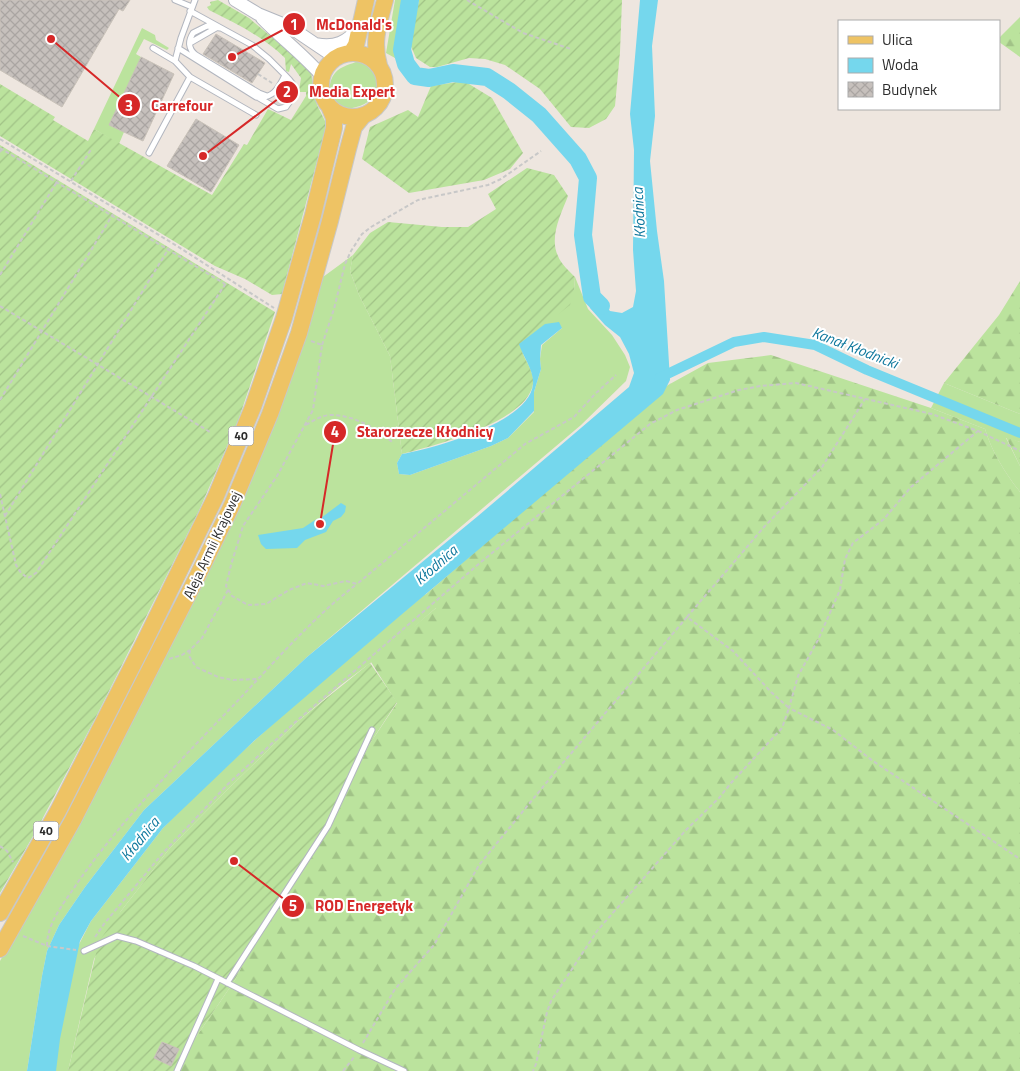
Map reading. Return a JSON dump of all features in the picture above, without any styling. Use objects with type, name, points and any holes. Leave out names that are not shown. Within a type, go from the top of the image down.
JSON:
[{"type":"main road","points":[[322,76],[330,63],[356,45],[366,0]]},
{"type":"main road","name":"40","points":[[363,116],[377,108],[385,95],[386,79],[375,52],[375,40],[385,0]]},
{"type":"main road","points":[[343,55],[366,55],[379,65]]},
{"type":"main road","name":"40","points":[[322,76],[322,92],[329,106]]},
{"type":"main road","points":[[329,106],[341,115],[356,118],[363,116]]},
{"type":"main road","name":"Aleja Armii Krajowej","points":[[0,913],[58,811],[173,584],[216,496],[253,407],[289,302],[316,206],[334,128],[334,118],[329,106]]},
{"type":"main road","name":"Aleja Armii Krajowej","points":[[0,949],[73,820],[156,660],[232,505],[270,414],[299,333],[354,127],[363,116]]},
{"type":"street","points":[[235,0],[258,14],[290,27],[314,43],[343,55]]},
{"type":"street","points":[[258,14],[322,76]]},
{"type":"street","points":[[314,43],[325,46],[340,44],[350,39],[359,28]]},
{"type":"lane","points":[[175,0],[213,22],[218,28]]},
{"type":"lane","points":[[175,60],[195,0]]},
{"type":"lane","points":[[178,48],[256,97],[278,109],[286,107],[296,89],[294,84],[261,52],[218,28],[206,26],[196,31],[191,36],[190,49],[196,55],[259,93],[270,95]]},
{"type":"lane","points":[[153,48],[175,60],[190,77],[256,115]]},
{"type":"lane","points":[[256,97],[262,98],[275,92],[284,75]]},
{"type":"lane","points":[[149,153],[190,77]]},
{"type":"lane","points":[[227,983],[328,826],[372,730]]},
{"type":"lane","points":[[84,951],[117,936],[136,941],[227,983],[404,1071]]},
{"type":"lane","points":[[177,1071],[218,979]]},
{"type":"path","points":[[467,0],[523,33],[571,49]]},
{"type":"path","points":[[258,74],[274,84]]},
{"type":"path","points":[[0,138],[265,301],[278,311]]},
{"type":"path","points":[[71,181],[92,148]]},
{"type":"path","points":[[0,494],[18,570],[25,577],[31,578],[226,284],[1,149]]},
{"type":"path","points":[[358,584],[346,581],[323,586],[307,583],[289,590],[266,604],[257,605],[248,605],[232,596],[226,586],[243,526],[277,476],[313,410],[322,346],[334,309],[345,264],[362,234],[418,200],[488,185],[501,179],[541,151]]},
{"type":"path","points":[[0,275],[57,181]]},
{"type":"path","points":[[0,400],[113,215]]},
{"type":"path","points":[[5,516],[168,249]]},
{"type":"path","points":[[0,306],[210,432]]},
{"type":"path","points":[[312,341],[322,346]]},
{"type":"path","points":[[48,946],[48,933],[55,916],[93,860],[161,781],[257,679],[332,604],[525,444],[574,417],[616,375]]},
{"type":"path","points":[[16,934],[48,946],[84,951],[162,854],[228,784],[293,724],[481,562],[650,424],[677,410],[739,390],[796,383],[932,414],[978,431],[1020,450]]},
{"type":"path","points":[[343,1071],[359,1050],[395,989],[434,945],[478,865],[764,527],[822,467],[865,399]]},
{"type":"path","points":[[304,426],[316,419],[330,415],[364,424],[392,442]]},
{"type":"path","points":[[532,1071],[536,1064],[546,1012],[551,1001],[597,931],[686,830],[719,798],[730,783],[782,728],[798,676],[818,640],[840,590],[845,559],[853,543],[884,519],[911,487],[978,431]]},
{"type":"path","points":[[156,660],[182,655],[190,650],[202,638],[228,590]]},
{"type":"path","points":[[687,617],[733,652],[789,708],[833,730],[873,761],[1020,859]]},
{"type":"path","points":[[190,650],[189,656],[196,667],[218,677],[233,680],[257,679]]},
{"type":"path","points":[[0,846],[7,851],[16,866]]},
{"type":"green space","points":[[218,0],[249,18],[305,65],[311,73],[317,105],[325,121],[325,131],[282,294],[272,295],[245,279],[215,266],[0,136],[0,84],[55,117],[53,120],[88,141],[94,129],[212,195],[244,144],[247,145],[268,109],[291,120],[306,96],[306,92],[300,92],[299,90],[301,78],[291,64],[289,72],[286,71],[285,58],[276,50],[249,31],[209,10],[207,7],[211,5],[210,2]]},
{"type":"green space","points":[[395,0],[406,0],[395,58],[386,53]]},
{"type":"green space","points":[[419,0],[622,0],[615,106],[606,119],[589,128],[571,127],[540,89],[505,65],[485,59],[469,58],[437,67],[430,67],[416,58],[410,44]]},
{"type":"green space","points":[[1020,17],[1020,57],[1000,43],[1000,37]]},
{"type":"green space","points":[[142,28],[155,35],[156,40],[169,48],[167,50],[144,39],[136,54],[141,57],[124,132],[119,144],[94,129]]},
{"type":"green space","points":[[359,61],[368,63],[375,68],[378,74],[378,89],[368,102],[347,109],[336,103],[331,94],[330,83],[337,71]]},
{"type":"green space","points":[[464,81],[492,98],[523,153],[510,169],[484,180],[409,193],[362,159],[370,127],[408,110],[418,117],[431,86]]},
{"type":"green space","points":[[0,145],[275,312],[238,421],[198,513],[96,717],[36,831],[0,893]]},
{"type":"green space","points":[[527,168],[554,175],[568,196],[559,218],[555,241],[559,259],[575,277],[570,305],[521,344],[523,354],[532,373],[533,384],[527,398],[514,410],[497,421],[477,430],[402,454],[390,356],[359,295],[350,271],[353,255],[370,233],[388,222],[442,227],[468,227],[496,209],[488,194]]},
{"type":"green space","points":[[353,255],[350,271],[359,295],[390,356],[402,454],[397,463],[399,474],[410,475],[491,446],[508,438],[534,412],[534,392],[541,369],[542,345],[562,328],[545,324],[574,290],[575,277],[588,309],[612,335],[625,355],[630,367],[626,381],[581,425],[307,657],[144,810],[85,887],[59,925],[47,951],[27,1071],[0,1071],[0,961],[38,892],[277,410],[323,277]]},
{"type":"green space","points":[[1020,281],[1020,414],[944,383],[999,315]]},
{"type":"green space","points":[[771,355],[931,408],[985,429],[991,446],[1020,492],[1020,1071],[176,1071],[179,1062],[235,980],[248,954],[354,774],[369,745],[397,703],[371,662],[436,608],[425,595],[668,385],[708,363]]},
{"type":"green space","points":[[944,383],[1020,414],[1020,442],[1006,438],[1020,466],[1020,492],[991,446],[985,429],[931,408]]},
{"type":"green space","points":[[1006,437],[1020,442],[1020,466]]},
{"type":"green space","points":[[425,594],[437,607],[385,652],[341,685],[297,722],[170,848],[121,911],[94,959],[68,1071],[52,1071],[72,958],[91,921],[163,828],[197,793],[287,711]]},
{"type":"green space","points":[[370,663],[397,702],[369,745],[330,827],[248,954],[235,980],[179,1062],[176,1071],[68,1071],[99,941],[121,911],[170,848],[229,788],[297,722]]},
{"type":"shaded area","points":[[285,82],[289,89],[289,94],[283,105],[276,106],[274,101],[283,101],[285,94],[288,93],[288,88],[282,87]]},
{"type":"water","name":"Kłodnica","points":[[640,0],[658,0],[652,46],[655,116],[650,161],[664,281],[670,380],[663,394],[255,740],[163,828],[91,921],[80,941],[60,1039],[56,1071],[27,1071],[47,951],[59,925],[85,887],[144,810],[307,657],[478,516],[629,387],[634,373],[629,354],[620,337],[605,325],[590,308],[585,288],[596,284],[600,299],[610,311],[622,313],[633,307],[636,291],[633,250],[634,150],[630,114]]},
{"type":"water","points":[[559,322],[562,328],[541,345],[541,369],[534,392],[534,411],[508,438],[410,475],[399,474],[397,463],[402,454],[435,446],[478,431],[516,411],[528,398],[533,384],[530,369],[519,344],[545,324]]},
{"type":"water","points":[[341,503],[346,506],[345,512],[341,517],[333,521],[326,532],[305,540],[297,548],[266,549],[261,544],[258,535],[303,528],[321,518]]},
{"type":"building","points":[[0,0],[130,0],[123,11],[119,9],[62,107],[0,70]]},
{"type":"building","points":[[216,34],[265,63],[252,83],[203,54]]},
{"type":"building","points":[[141,57],[174,74],[143,141],[109,125]]},
{"type":"building","points":[[196,119],[239,145],[211,192],[167,166]]},
{"type":"building","points":[[162,1042],[179,1049],[171,1066],[154,1058]]},
{"type":"waterway","points":[[410,0],[402,50],[406,64],[415,76],[429,78],[453,73],[487,77],[509,91],[539,115],[578,159],[588,178],[583,235],[592,297],[601,306]]},
{"type":"waterway","name":"Kanał Kłodnicki","points":[[659,378],[734,342],[764,337],[815,345],[867,370],[1020,433]]},
{"type":"place","name":"Carrefour","points":[[51,39]]},
{"type":"place","name":"McDonald's","points":[[232,57]]},
{"type":"place","name":"Media Expert","points":[[203,156]]},
{"type":"place","name":"Starorzecze Kłodnicy","points":[[320,524]]},
{"type":"place","name":"ROD Energetyk","points":[[234,861]]}]
